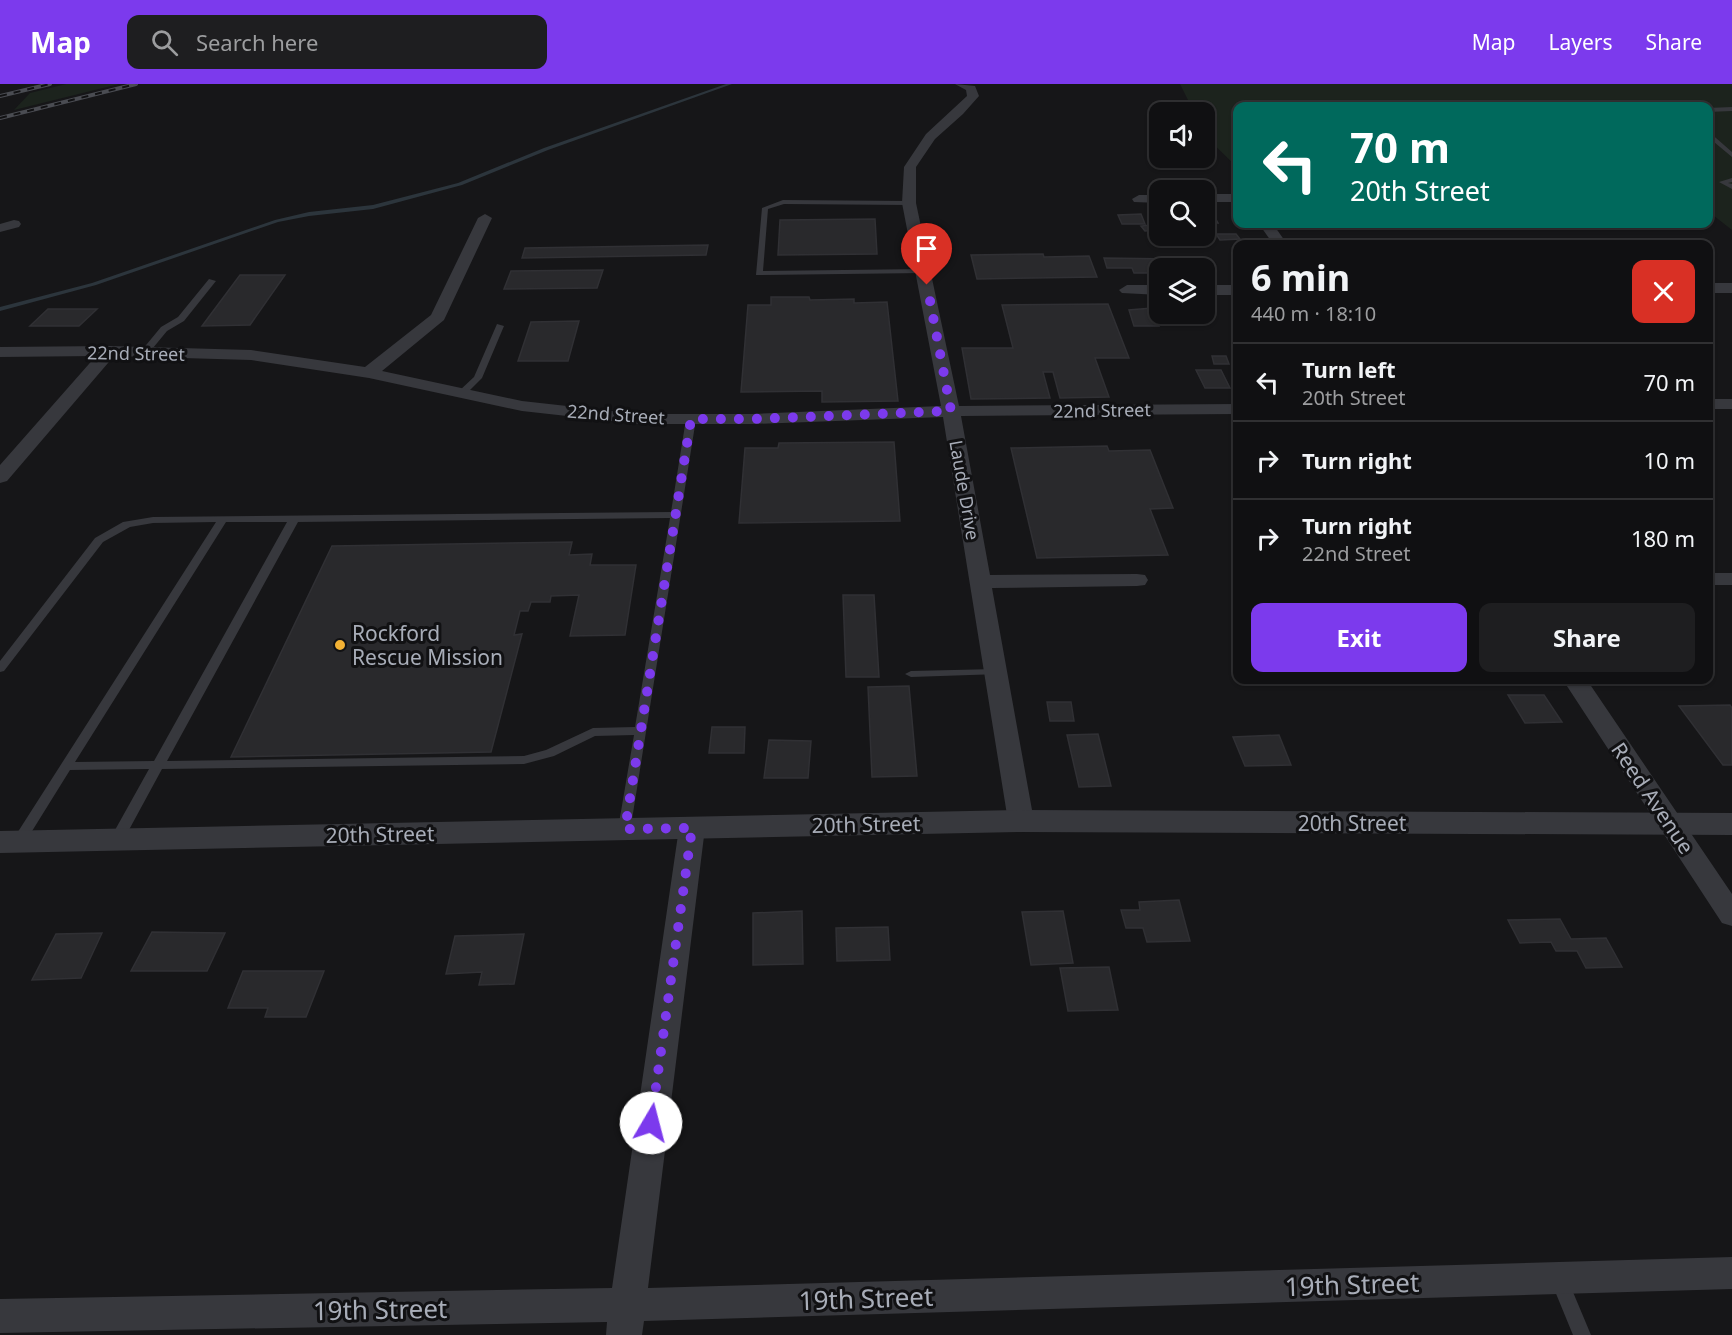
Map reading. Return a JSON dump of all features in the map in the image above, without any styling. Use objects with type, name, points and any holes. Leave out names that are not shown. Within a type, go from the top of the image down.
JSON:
[{"type":"street","name":"Laude Drive","points":[[961,84],[971,88],[973,96],[959,112],[930,137],[910,167],[909,202],[951,411],[1021,821]]},
{"type":"street","points":[[1215,198],[1233,198]]},
{"type":"street","points":[[1139,199],[1149,199]]},
{"type":"street","points":[[369,373],[438,317],[485,218]]},
{"type":"street","points":[[0,228],[14,224]]},
{"type":"street","points":[[1713,288],[1732,288]]},
{"type":"street","points":[[1127,290],[1149,290]]},
{"type":"street","points":[[1215,290],[1233,290]]},
{"type":"street","points":[[0,477],[109,351]]},
{"type":"street","name":"22nd Street","points":[[0,352],[109,351],[251,356],[369,373],[522,406],[639,419],[753,419],[951,411],[1233,409]]},
{"type":"street","points":[[1713,404],[1732,404]]},
{"type":"street","points":[[1713,579],[1732,579]]},
{"type":"street","points":[[981,582],[1137,580]]},
{"type":"street","name":"Reed Avenue","points":[[1578,684],[1732,916]]},
{"type":"street","name":"20th Street","points":[[9,842],[1021,821],[1732,824]]},
{"type":"street","points":[[625,1320],[692,828]]},
{"type":"street","name":"19th Street","points":[[0,1316],[625,1320],[1558,1278],[1732,1273]]},
{"type":"lane","points":[[1713,110],[1732,109]]},
{"type":"lane","points":[[1713,138],[1732,155]]},
{"type":"lane","points":[[1732,180],[1722,182],[1732,187]]},
{"type":"lane","points":[[909,202],[783,202],[765,208],[759,273],[924,271]]},
{"type":"lane","points":[[145,352],[164,329],[181,319],[212,281]]},
{"type":"lane","points":[[462,393],[478,378],[500,326]]},
{"type":"lane","points":[[625,829],[691,419]]},
{"type":"lane","points":[[0,669],[99,540],[127,524],[153,520],[676,515]]},
{"type":"lane","points":[[9,842],[66,766],[223,519]]},
{"type":"lane","points":[[117,839],[294,519]]},
{"type":"lane","points":[[911,674],[996,672]]},
{"type":"lane","points":[[66,766],[524,760],[550,753],[593,732],[641,731]]},
{"type":"lane","points":[[1558,1278],[1582,1335]]},
{"type":"shaded area","points":[[66,84],[119,84],[14,110],[30,93]]},
{"type":"shaded area","points":[[1180,84],[1732,84],[1732,230],[1713,215],[1713,102],[1233,102],[1233,163],[1215,146],[1215,102],[1189,102]]},
{"type":"building","points":[[1141,214],[1145,224],[1122,224],[1118,215]]},
{"type":"building","points":[[875,219],[877,254],[778,255],[780,220]]},
{"type":"building","points":[[1149,225],[1149,231],[1145,231],[1141,226]]},
{"type":"building","points":[[1216,234],[1236,234],[1240,239],[1220,240]]},
{"type":"building","points":[[708,245],[706,255],[522,258],[525,248]]},
{"type":"building","points":[[1043,254],[1044,257],[1089,256],[1097,277],[977,279],[971,255]]},
{"type":"building","points":[[1104,258],[1149,259],[1149,273],[1134,273],[1132,268],[1107,268]]},
{"type":"building","points":[[603,270],[597,288],[504,289],[511,271]]},
{"type":"building","points":[[240,275],[285,275],[250,325],[202,326]]},
{"type":"building","points":[[771,297],[809,297],[810,300],[854,299],[854,303],[887,302],[898,401],[822,402],[822,391],[741,392],[748,305],[771,305]]},
{"type":"building","points":[[1108,304],[1129,358],[1095,358],[1109,397],[1060,398],[1053,372],[1043,372],[1050,398],[971,399],[962,348],[1013,348],[1002,305]]},
{"type":"building","points":[[1149,308],[1149,324],[1158,324],[1159,326],[1134,326],[1129,310]]},
{"type":"building","points":[[48,309],[97,309],[79,326],[30,326]]},
{"type":"building","points":[[579,321],[568,361],[518,361],[531,322]]},
{"type":"building","points":[[1212,356],[1226,356],[1229,364],[1214,364]]},
{"type":"building","points":[[1196,370],[1221,370],[1230,388],[1205,388]]},
{"type":"building","points":[[894,442],[900,521],[739,523],[745,448],[778,448],[779,443]]},
{"type":"building","points":[[1107,446],[1109,451],[1150,450],[1173,508],[1150,509],[1168,555],[1037,558],[1011,448]]},
{"type":"building","points":[[572,542],[569,555],[592,554],[590,565],[636,565],[625,635],[570,636],[579,595],[551,596],[550,602],[531,602],[528,611],[520,611],[514,635],[522,634],[491,752],[231,757],[332,546]]},
{"type":"building","points":[[843,595],[874,595],[879,677],[846,677]]},
{"type":"building","points":[[909,686],[917,776],[872,777],[868,687]]},
{"type":"building","points":[[1508,695],[1544,695],[1562,722],[1525,723]]},
{"type":"building","points":[[1047,702],[1071,702],[1074,721],[1050,721]]},
{"type":"building","points":[[1730,705],[1732,708],[1732,765],[1723,765],[1679,706]]},
{"type":"building","points":[[712,727],[745,727],[744,753],[709,753]]},
{"type":"building","points":[[1098,734],[1111,786],[1079,787],[1067,735]]},
{"type":"building","points":[[1279,735],[1291,765],[1245,766],[1233,737]]},
{"type":"building","points":[[769,740],[811,741],[808,778],[764,778]]},
{"type":"building","points":[[1179,900],[1190,941],[1147,942],[1143,928],[1126,928],[1121,910],[1140,910],[1139,902]]},
{"type":"building","points":[[802,911],[803,964],[753,965],[753,913]]},
{"type":"building","points":[[1063,911],[1073,963],[1031,965],[1022,912]]},
{"type":"building","points":[[1560,919],[1571,939],[1606,938],[1622,967],[1586,968],[1577,951],[1556,951],[1551,942],[1520,943],[1508,920]]},
{"type":"building","points":[[888,927],[890,960],[837,961],[836,928]]},
{"type":"building","points":[[152,932],[225,933],[207,971],[131,971]]},
{"type":"building","points":[[102,933],[81,978],[32,980],[56,934]]},
{"type":"building","points":[[524,934],[514,984],[479,985],[482,972],[446,974],[455,936]]},
{"type":"building","points":[[1109,967],[1118,1010],[1068,1011],[1060,968]]},
{"type":"building","points":[[243,971],[324,971],[306,1017],[265,1017],[268,1008],[228,1008]]},
{"type":"waterway","points":[[0,309],[94,284],[277,221],[309,214],[373,207],[460,184],[546,149],[730,84]]},
{"type":"railway","points":[[0,96],[50,84]]},
{"type":"railway","points":[[0,118],[136,84]]},
{"type":"place","name":"Rockford Rescue Mission","points":[[340,645]]},
{"type":"route","points":[[651,1123],[692,828],[625,829],[691,419],[753,419],[951,411],[927,285]]}]
